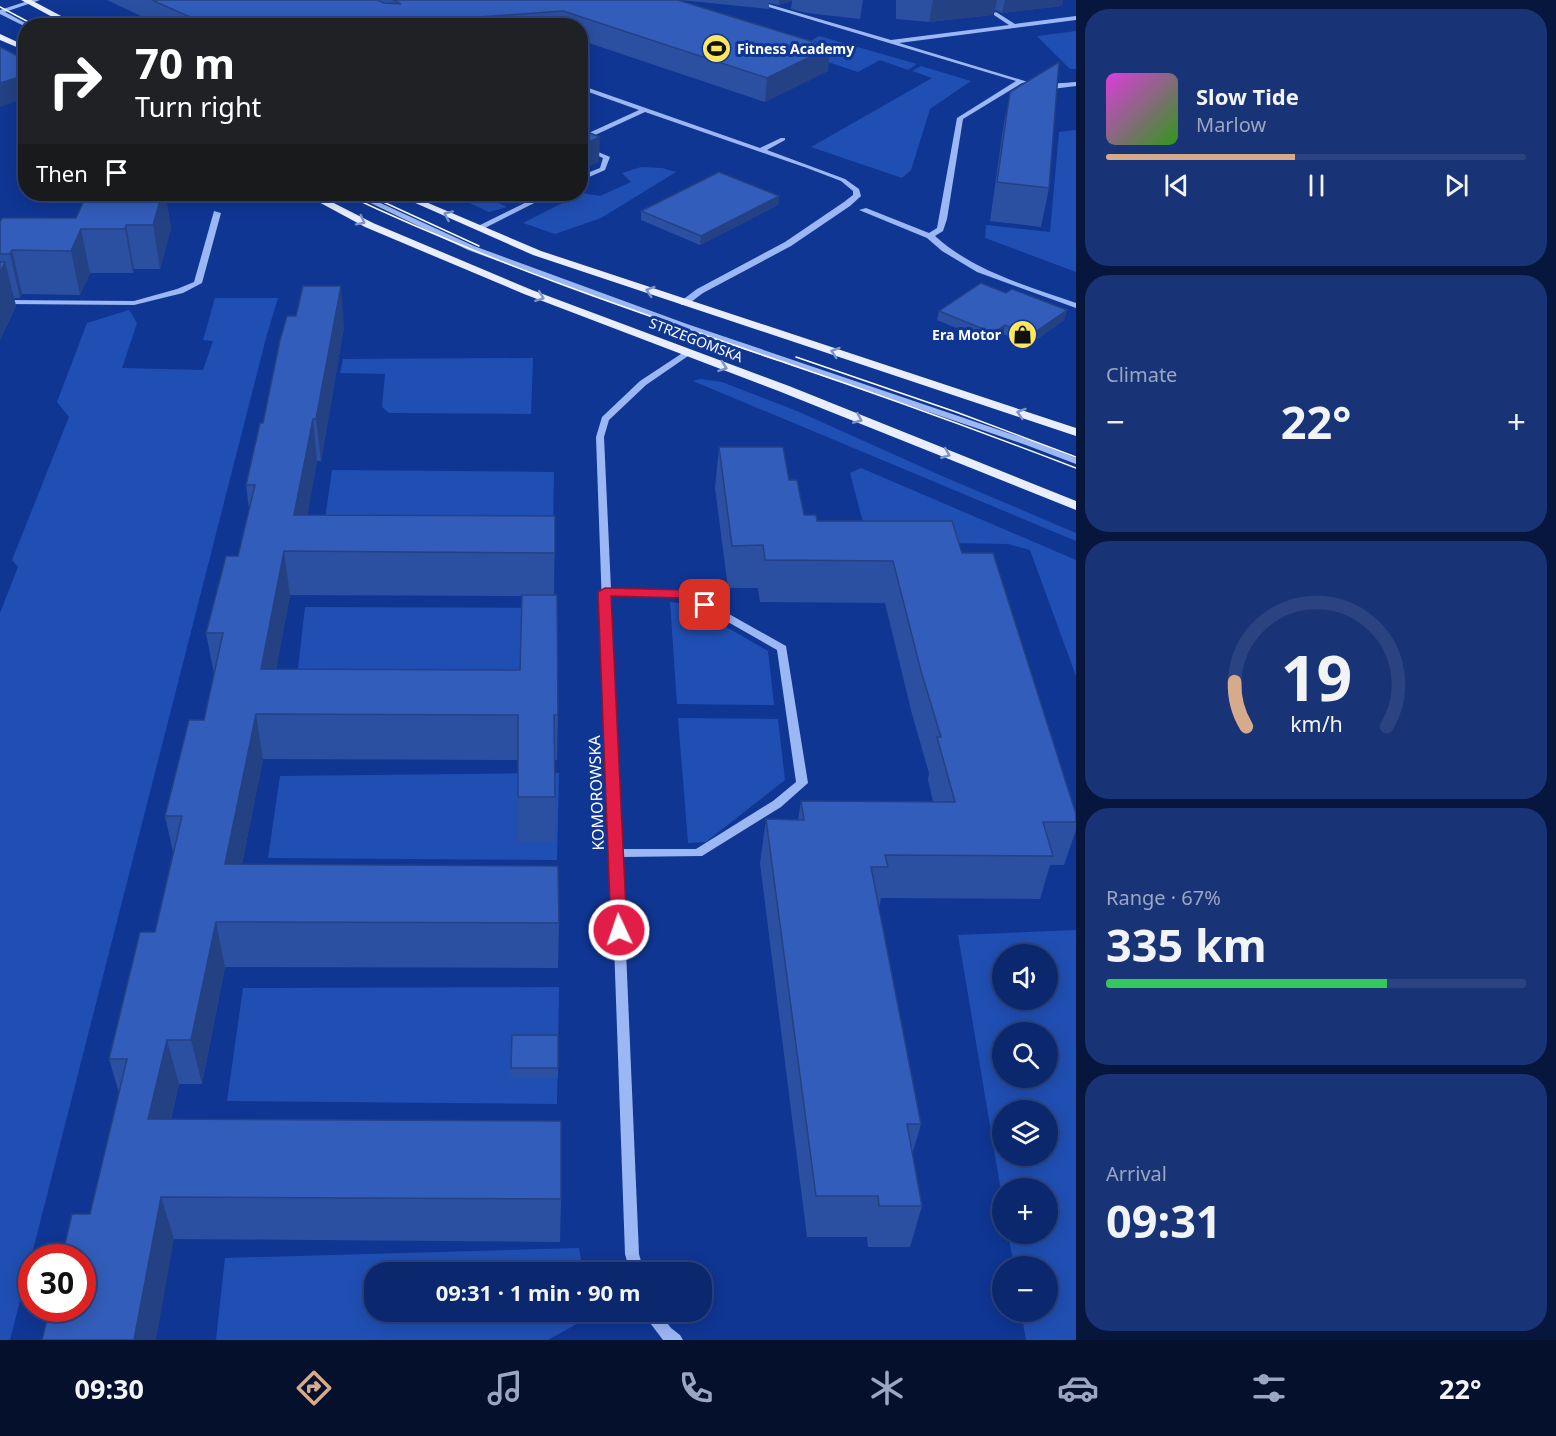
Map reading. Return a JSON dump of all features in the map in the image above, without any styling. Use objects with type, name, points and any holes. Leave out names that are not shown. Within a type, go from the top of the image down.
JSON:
[{"type":"main road","points":[[31,1],[62,18]]},
{"type":"main road","points":[[0,38],[18,46]]},
{"type":"main road","name":"STRZEGOMSKA","points":[[323,201],[369,225],[528,292],[687,354],[785,389],[1076,506]]},
{"type":"main road","name":"STRZEGOMSKA","points":[[416,201],[537,253],[1076,432]]},
{"type":"street","points":[[748,0],[1022,81],[1052,87],[1076,84]]},
{"type":"street","points":[[0,12],[31,1]]},
{"type":"street","points":[[779,9],[790,5]]},
{"type":"street","points":[[0,12],[18,21]]},
{"type":"street","points":[[996,14],[1013,25]]},
{"type":"street","points":[[892,42],[1076,18]]},
{"type":"street","points":[[930,236],[940,229],[944,219],[960,118],[1022,81]]},
{"type":"street","points":[[588,90],[843,180],[857,190],[857,196],[788,244],[700,291],[684,303]]},
{"type":"street","points":[[588,136],[646,109]]},
{"type":"street","points":[[761,150],[783,139]]},
{"type":"street","points":[[588,149],[608,157],[603,169],[588,176]]},
{"type":"street","points":[[371,201],[483,252],[684,326],[1018,439],[1076,461]]},
{"type":"street","points":[[478,228],[534,201]]},
{"type":"street","points":[[863,210],[930,236],[945,252],[961,261],[1009,282],[1076,306]]},
{"type":"street","points":[[6,302],[134,303],[180,291],[198,283],[217,213]]},
{"type":"street","name":"KOMOROWSKA","points":[[634,1262],[600,437],[605,418],[643,383],[687,354]]},
{"type":"street","points":[[605,592],[686,594],[782,648],[802,783],[777,804],[698,853],[616,853]]},
{"type":"street","points":[[658,1322],[675,1340]]},
{"type":"shaded area","points":[[1076,31],[1076,69],[1070,69],[1037,36]]},
{"type":"shaded area","points":[[819,36],[917,64],[908,70],[880,60],[858,72],[810,56],[801,47]]},
{"type":"shaded area","points":[[921,66],[971,81],[930,109],[911,170],[902,178],[811,147],[932,78],[912,71]]},
{"type":"shaded area","points":[[1076,130],[1076,272],[985,238],[986,225],[1050,232],[1059,132]]},
{"type":"shaded area","points":[[641,167],[662,168],[676,172],[601,218],[555,234],[523,223],[566,201],[588,201],[588,194],[600,196],[631,182],[622,173]]},
{"type":"shaded area","points":[[465,201],[494,201],[507,207],[489,212]]},
{"type":"shaded area","points":[[215,298],[278,298],[35,1244],[18,1244],[18,1309],[10,1340],[0,1340],[0,613],[18,567],[12,560],[69,417],[57,402],[87,323],[129,310],[137,323],[122,368],[203,370],[213,341],[203,340]]},
{"type":"shaded area","points":[[533,358],[531,414],[389,413],[382,407],[385,374],[340,373],[343,359]]},
{"type":"shaded area","points":[[700,379],[722,382],[797,411],[1076,533],[1076,541],[693,381]]},
{"type":"shaded area","points":[[861,468],[1076,560],[1076,676],[1030,550],[1008,544],[889,542],[865,530],[850,473]]},
{"type":"shaded area","points":[[332,470],[554,472],[553,529],[324,526]]},
{"type":"shaded area","points":[[670,602],[687,604],[768,651],[774,705],[677,704]]},
{"type":"shaded area","points":[[305,607],[553,608],[557,680],[297,678]]},
{"type":"shaded area","points":[[678,718],[778,719],[785,780],[706,842],[688,843]]},
{"type":"shaded area","points":[[559,773],[557,860],[268,858],[280,776]]},
{"type":"shaded area","points":[[1076,930],[1076,1340],[1026,1340],[1023,1322],[1058,1322],[1058,1256],[1012,1256],[1010,1244],[1058,1244],[1058,1178],[999,1178],[997,1166],[1058,1166],[1058,1100],[992,1100],[992,1137],[958,935]]},
{"type":"shaded area","points":[[559,987],[557,1104],[227,1101],[243,988]]},
{"type":"shaded area","points":[[579,1248],[581,1262],[364,1262],[364,1322],[580,1322],[548,1340],[216,1340],[225,1258]]},
{"type":"building","points":[[152,0],[377,0],[384,3],[401,4],[393,0],[678,0],[830,47],[767,78],[563,11],[466,18],[192,18]]},
{"type":"building","points":[[0,47],[18,56],[18,77],[0,83]]},
{"type":"building","points":[[1059,62],[1049,188],[997,182],[1010,92]]},
{"type":"building","points":[[588,132],[600,137],[588,142]]},
{"type":"building","points":[[719,172],[779,196],[701,236],[641,211]]},
{"type":"building","points":[[84,201],[160,201],[153,225],[126,225],[125,229],[81,229],[71,251],[12,250],[10,254],[0,254],[2,218],[76,218]]},
{"type":"building","points":[[0,262],[5,262],[0,273]]},
{"type":"building","points":[[981,283],[1006,293],[1012,289],[1067,310],[1031,335],[1005,325],[993,333],[939,311]]},
{"type":"building","points":[[303,286],[341,286],[316,419],[313,419],[294,515],[555,516],[555,553],[284,551],[261,669],[520,670],[522,595],[557,595],[558,715],[554,715],[555,797],[518,797],[518,715],[256,714],[225,864],[558,866],[559,923],[216,922],[191,1040],[167,1040],[148,1119],[561,1121],[561,1199],[161,1197],[134,1340],[42,1340],[46,1322],[96,1322],[96,1244],[65,1244],[72,1214],[90,1214],[127,1059],[109,1059],[140,932],[155,932],[182,816],[165,816],[189,720],[204,720],[223,633],[206,633],[226,556],[238,556],[255,485],[246,485],[260,423],[263,423],[280,340],[287,316],[296,316]]},
{"type":"building","points":[[719,447],[783,447],[789,480],[797,480],[804,515],[816,515],[817,521],[952,521],[962,553],[993,553],[1076,814],[1076,822],[1043,822],[1053,856],[885,855],[888,867],[871,867],[921,1124],[907,1124],[922,1206],[879,1206],[878,1196],[816,1196],[766,819],[804,820],[801,801],[955,802],[937,737],[941,737],[921,671],[893,561],[765,560],[763,545],[732,546]]},
{"type":"building","points":[[512,1035],[558,1035],[558,1068],[511,1068]]},
{"type":"tram line","points":[[0,7],[21,18]]},
{"type":"tram line","points":[[360,201],[453,242],[563,285],[895,401],[1076,468]]},
{"type":"tram line","points":[[381,201],[479,246]]},
{"type":"tram line","points":[[796,357],[956,412],[1076,457]]},
{"type":"place","name":"Fitness Academy","points":[[716,49]]},
{"type":"place","name":"Era Motor","points":[[1022,335]]},
{"type":"route","points":[[619,930],[605,592],[686,594],[705,605]]}]
